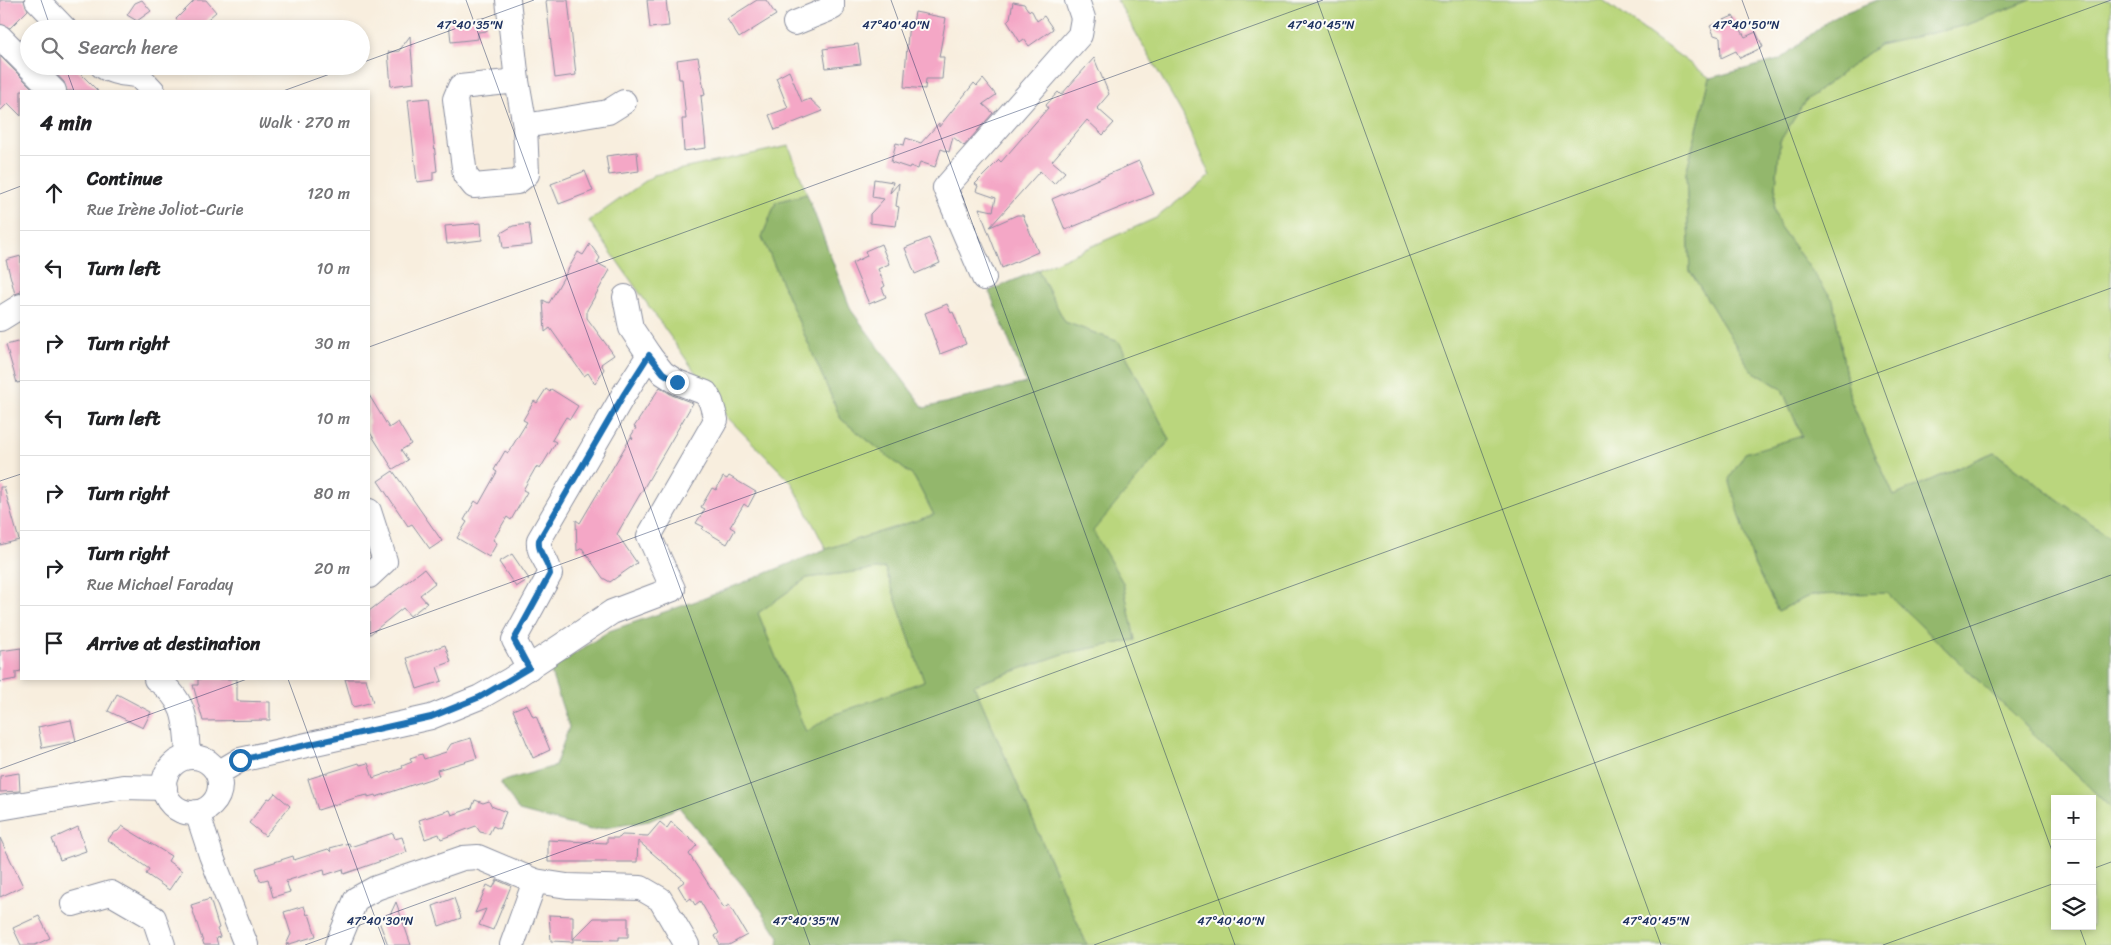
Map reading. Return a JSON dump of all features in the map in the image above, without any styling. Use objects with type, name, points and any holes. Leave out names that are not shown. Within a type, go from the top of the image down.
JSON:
[{"type":"street","points":[[37,0],[56,20]]},
{"type":"street","points":[[508,0],[524,126],[527,174],[517,182],[474,186],[465,175],[456,99],[460,87],[517,81]]},
{"type":"street","points":[[795,24],[832,8],[832,0]]},
{"type":"street","points":[[984,278],[945,188],[1080,35],[1083,18],[1077,0]]},
{"type":"street","points":[[0,37],[20,57]]},
{"type":"street","points":[[38,75],[53,90]]},
{"type":"street","points":[[138,75],[151,90]]},
{"type":"street","points":[[524,126],[608,112],[624,102]]},
{"type":"street","points":[[218,773],[240,760],[431,717],[480,697],[529,668],[612,612],[673,589],[649,536],[716,420],[711,402],[706,394],[677,382],[663,373],[649,355],[630,328],[625,297]]},
{"type":"street","points":[[0,319],[20,307]]},
{"type":"street","points":[[529,668],[514,640],[550,574],[549,567],[538,548],[539,540],[624,394],[649,355]]},
{"type":"street","points":[[370,514],[385,561],[370,575]]},
{"type":"street","points":[[157,680],[166,686],[181,704],[187,725],[188,757]]},
{"type":"street","points":[[188,757],[206,760],[218,773],[220,790],[217,798],[205,810],[197,812],[179,810],[172,804],[164,788],[168,771],[180,760],[188,757]]},
{"type":"street","points":[[0,808],[123,787],[164,788]]},
{"type":"street","points":[[197,812],[211,855],[246,945]]},
{"type":"street","points":[[337,945],[356,898],[376,888],[463,858],[478,857],[535,881],[567,886],[641,888],[660,899],[687,945]]},
{"type":"street","points":[[512,945],[535,881]]},
{"type":"street","points":[[73,904],[111,893],[154,918],[163,945]]},
{"type":"green space","points":[[1117,0],[1603,0],[1710,78],[1686,173],[1690,271],[1751,370],[1782,389],[1802,437],[1745,453],[1744,526],[1754,564],[1778,611],[1811,595],[1887,593],[2111,808],[2111,945],[1087,945],[974,685],[1066,653],[1135,640],[1123,583],[1092,531],[1170,440],[1119,342],[1065,322],[1038,270],[1156,218],[1210,176],[1183,115]]},
{"type":"green space","points":[[1878,0],[2031,0],[1967,25],[1879,45],[1805,101],[1780,141],[1774,209],[1780,227],[1833,300],[1850,399],[1894,496],[1994,452],[2111,539],[2111,808],[1887,593],[1811,595],[1778,611],[1754,564],[1729,479],[1745,453],[1802,436],[1782,389],[1751,370],[1690,271],[1686,173],[1710,78],[1779,60],[1833,17]]},
{"type":"green space","points":[[2031,0],[2111,0],[2111,539],[1994,452],[1894,496],[1850,399],[1833,300],[1780,227],[1774,209],[1780,141],[1805,101],[1879,45],[1967,25]]},
{"type":"green space","points":[[789,146],[807,194],[776,202],[762,237],[841,419],[914,477],[934,515],[826,549],[792,483],[726,416],[589,221],[654,175]]},
{"type":"green space","points":[[807,194],[851,310],[924,408],[1026,383],[989,291],[1038,270],[1065,322],[1119,342],[1170,440],[1093,531],[1123,583],[1135,640],[1066,653],[974,685],[1087,945],[778,945],[779,937],[756,902],[679,807],[649,821],[591,830],[519,811],[500,782],[555,766],[569,727],[550,670],[609,631],[705,598],[826,549],[934,515],[914,477],[841,419],[762,237],[776,202]],"holes":[[[885,568],[924,681],[831,716],[806,732],[758,613],[807,578]]]},
{"type":"green space","points":[[885,568],[924,681],[831,716],[806,733],[758,613],[807,578]]},
{"type":"building","points":[[0,0],[24,0],[28,10],[10,28],[0,24]]},
{"type":"building","points":[[142,0],[151,11],[138,20],[135,20],[127,15],[135,3]]},
{"type":"building","points":[[195,0],[206,0],[216,12],[207,20],[176,19]]},
{"type":"building","points":[[547,0],[568,0],[576,75],[555,78]]},
{"type":"building","points":[[647,0],[666,0],[669,26],[650,28]]},
{"type":"building","points":[[757,0],[766,0],[776,15],[739,38],[727,19]]},
{"type":"building","points":[[1013,2],[1024,4],[1028,10],[1032,11],[1037,21],[1044,16],[1053,29],[1029,46],[1024,39],[1020,42],[1007,21],[1010,18]]},
{"type":"building","points":[[915,12],[946,18],[939,57],[944,57],[942,79],[926,79],[925,89],[904,87],[908,33],[910,22],[913,23]]},
{"type":"building","points":[[1733,16],[1745,37],[1756,32],[1763,47],[1740,58],[1736,51],[1721,58],[1720,37],[1714,35],[1710,26]]},
{"type":"building","points":[[485,18],[487,31],[478,32],[478,39],[451,42],[449,22]]},
{"type":"building","points":[[410,36],[414,83],[391,86],[388,52],[399,51]]},
{"type":"building","points":[[858,44],[861,64],[826,68],[823,49]]},
{"type":"building","points":[[0,56],[34,90],[20,90],[20,115],[8,103],[0,111]]},
{"type":"building","points":[[698,57],[705,95],[701,96],[706,148],[684,151],[682,119],[686,119],[682,79],[679,79],[677,60]]},
{"type":"building","points":[[1094,58],[1109,94],[1097,108],[1114,123],[1103,135],[1087,120],[1052,161],[1065,172],[1054,184],[1040,171],[990,227],[1017,215],[1023,215],[1038,252],[1002,268],[979,208],[993,211],[996,198],[976,191],[978,186],[975,184],[999,160],[1001,162],[1048,108],[1046,105],[1058,92],[1061,95]]},
{"type":"building","points":[[789,71],[802,102],[810,99],[823,111],[775,130],[769,115],[788,108],[776,78]]},
{"type":"building","points":[[57,75],[82,75],[97,90],[67,90],[64,82]]},
{"type":"building","points":[[983,79],[996,95],[983,104],[993,113],[964,146],[953,137],[949,152],[941,149],[935,167],[920,162],[918,169],[910,166],[909,168],[891,162],[896,143],[904,145],[906,138],[921,143],[939,123],[939,127],[974,83],[977,86]]},
{"type":"building","points":[[429,98],[437,171],[433,172],[433,180],[417,182],[408,100]]},
{"type":"building","points":[[637,152],[639,171],[609,175],[606,156]]},
{"type":"building","points":[[1139,161],[1154,194],[1065,230],[1052,199]]},
{"type":"building","points":[[585,171],[593,191],[559,204],[551,184]]},
{"type":"building","points":[[874,179],[893,182],[890,193],[899,183],[896,206],[899,207],[896,226],[870,223],[870,214],[884,199],[872,197]]},
{"type":"building","points":[[481,223],[482,240],[447,244],[445,226]]},
{"type":"building","points":[[529,224],[532,245],[503,248],[501,233],[513,226]]},
{"type":"building","points":[[929,238],[940,263],[915,274],[905,248]]},
{"type":"building","points":[[590,244],[600,258],[597,263],[610,270],[587,310],[587,318],[614,355],[601,364],[604,369],[595,384],[588,373],[584,376],[550,328],[545,332],[543,300],[549,303],[578,252],[583,255]]},
{"type":"building","points":[[881,244],[889,264],[878,269],[885,286],[882,288],[886,297],[869,304],[852,263],[867,256],[865,251]]},
{"type":"building","points":[[20,256],[20,292],[15,294],[6,260]]},
{"type":"building","points":[[947,304],[951,313],[953,312],[966,344],[940,354],[925,313]]},
{"type":"building","points":[[20,341],[20,382],[17,383],[6,345]]},
{"type":"building","points":[[660,387],[672,395],[693,403],[617,534],[637,563],[610,582],[603,578],[582,548],[577,551],[576,520],[580,523],[631,437],[633,439],[631,436],[636,428],[634,427]]},
{"type":"building","points":[[546,389],[550,392],[551,389],[578,406],[570,419],[566,417],[552,440],[556,442],[540,469],[536,467],[523,490],[527,492],[511,520],[507,517],[493,540],[497,543],[489,557],[457,538],[467,522],[464,520],[475,501],[479,504],[497,472],[494,470],[505,451],[508,453],[527,422],[523,420],[534,401],[537,403]]},
{"type":"building","points":[[370,397],[389,428],[398,422],[411,444],[401,450],[408,460],[393,469],[370,433]]},
{"type":"building","points":[[393,471],[442,541],[430,549],[412,524],[408,526],[378,481]]},
{"type":"building","points":[[729,476],[756,492],[748,507],[744,504],[730,527],[735,530],[727,544],[702,529],[704,527],[696,523],[705,509],[701,507],[712,488],[716,490],[723,477],[727,479]]},
{"type":"building","points":[[0,487],[4,487],[19,540],[0,545]]},
{"type":"building","points":[[512,554],[529,579],[516,587],[499,562]]},
{"type":"building","points":[[424,569],[435,583],[420,595],[427,603],[410,616],[403,608],[370,634],[370,610]]},
{"type":"building","points":[[445,645],[451,662],[437,667],[442,681],[417,689],[407,658]]},
{"type":"building","points":[[20,648],[20,671],[16,672],[16,679],[0,682],[0,651]]},
{"type":"building","points":[[198,680],[237,680],[237,701],[270,702],[270,720],[203,721],[193,685],[198,685]]},
{"type":"building","points":[[345,680],[366,680],[373,702],[353,707]]},
{"type":"building","points":[[117,694],[151,712],[143,728],[108,711]]},
{"type":"building","points":[[527,704],[533,717],[536,716],[550,750],[533,758],[513,710]]},
{"type":"building","points":[[71,720],[76,741],[42,748],[38,727]]},
{"type":"building","points":[[471,738],[477,758],[437,770],[439,776],[376,797],[375,795],[368,797],[368,795],[358,797],[318,810],[308,779],[359,763],[360,765],[368,763],[373,778],[403,768],[402,766],[412,762],[410,758],[422,754],[424,759],[446,752],[451,744]]},
{"type":"building","points":[[19,773],[20,791],[0,792],[0,776]]},
{"type":"building","points":[[275,793],[290,806],[265,836],[249,823],[268,798],[270,799]]},
{"type":"building","points":[[475,800],[483,803],[489,801],[491,806],[506,812],[499,829],[493,826],[489,834],[480,832],[476,826],[441,839],[439,834],[425,839],[419,820],[450,810],[452,815],[472,808]]},
{"type":"building","points":[[660,822],[667,828],[671,822],[697,845],[689,854],[724,908],[729,905],[747,935],[729,945],[720,945],[715,936],[719,933],[700,901],[695,905],[691,898],[687,901],[678,886],[685,881],[638,841],[637,862],[548,862],[548,840],[607,843],[607,838],[619,838],[622,835],[648,836]]},
{"type":"building","points":[[122,826],[171,856],[168,861],[182,871],[169,890],[146,874],[149,869],[108,840]]},
{"type":"building","points":[[78,827],[86,851],[60,860],[52,839]]},
{"type":"building","points":[[393,833],[395,839],[402,837],[407,852],[344,874],[343,869],[325,875],[324,869],[286,881],[290,892],[273,897],[268,879],[260,881],[256,868],[293,856],[294,860],[328,849],[331,852],[330,848],[349,843],[350,847]]},
{"type":"building","points":[[0,838],[23,886],[0,897]]},
{"type":"building","points":[[497,880],[511,886],[493,930],[479,925],[486,909],[475,913],[487,885],[493,888]]},
{"type":"building","points":[[454,898],[461,918],[439,926],[433,906]]},
{"type":"building","points":[[210,899],[219,928],[217,929],[220,937],[216,938],[218,945],[204,945],[191,905]]},
{"type":"building","points":[[396,902],[411,945],[388,945],[378,919],[390,915]]},
{"type":"building","points":[[304,906],[307,915],[309,914],[316,936],[286,945],[291,934],[284,912]]},
{"type":"building","points":[[549,915],[573,916],[573,942],[551,941]]},
{"type":"building","points":[[39,916],[50,938],[35,945],[21,945],[13,928]]},
{"type":"building","points":[[594,918],[628,918],[628,937],[619,937],[619,940],[573,939]]},
{"type":"route","points":[[240,760],[431,717],[480,697],[529,668],[514,640],[550,574],[549,567],[538,548],[539,540],[624,394],[649,355],[663,373],[677,382]]}]
